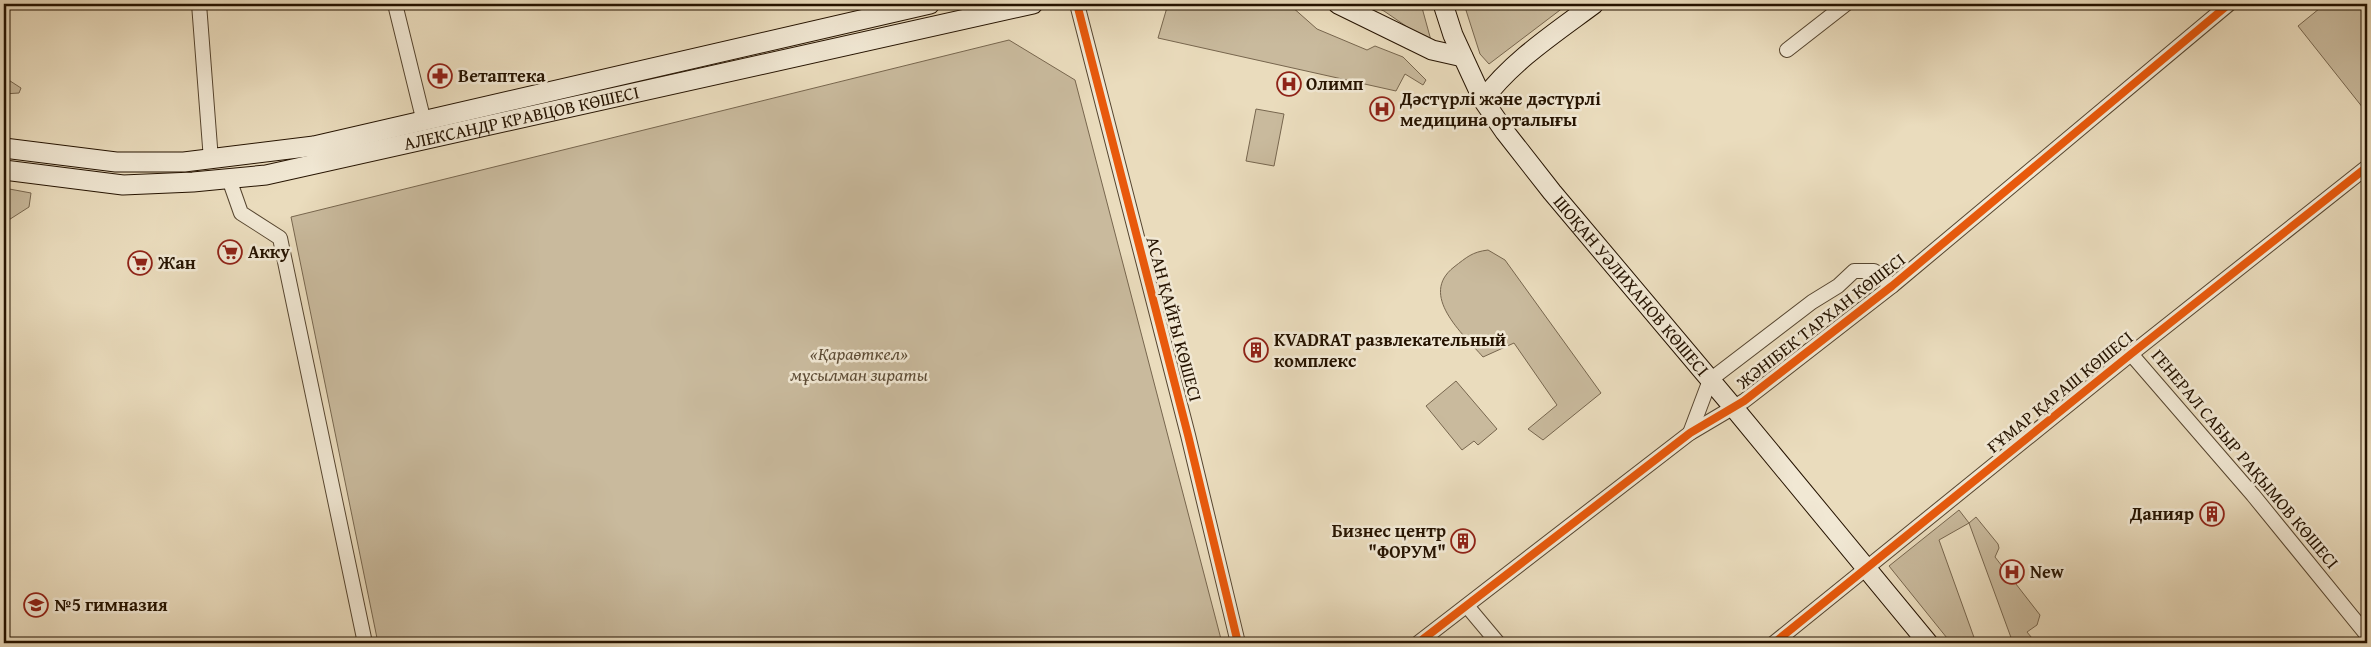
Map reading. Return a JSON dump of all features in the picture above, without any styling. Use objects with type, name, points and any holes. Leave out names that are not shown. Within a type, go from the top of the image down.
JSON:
[{"type":"main road","name":"АЛЕКСАНДР КРАВЦОВ КӨШЕСІ","points":[[4,148],[116,162],[184,162],[314,146],[424,122],[881,9],[930,4]]},
{"type":"main road","name":"АЛЕКСАНДР КРАВЦОВ КӨШЕСІ","points":[[4,170],[123,185],[193,182],[266,175],[1033,4]]},
{"type":"main road","points":[[1338,4],[1432,50],[1463,57]]},
{"type":"main road","name":"ШОҚАН УӘЛИХАНОВ КӨШЕСІ","points":[[1442,4],[1463,57],[1483,100],[1552,192],[1928,643]]},
{"type":"main road","points":[[1483,100],[1496,82],[1531,51],[1594,4]]},
{"type":"street","points":[[199,4],[211,160]]},
{"type":"street","points":[[396,4],[424,122]]},
{"type":"street","name":"АСАН ҚАЙҒЫ КӨШЕСІ","points":[[1077,4],[1188,435],[1238,643]]},
{"type":"street","points":[[1788,50],[1846,4]]},
{"type":"street","name":"ЖӘНІБЕК ТАРХАН КӨШЕСІ","points":[[1418,643],[1690,433],[1734,408],[1892,286],[2228,4]]},
{"type":"street","name":"ҒҰМАР ҚАРАШ КӨШЕСІ","points":[[1774,643],[2131,354],[2367,167]]},
{"type":"street","points":[[229,179],[241,213],[280,238],[365,643]]},
{"type":"street","name":"ЖӘНІБЕК ТАРХАН КӨШЕСІ","points":[[1690,433],[1710,380],[1812,302],[1838,286],[1854,271],[1874,271],[1892,286]]},
{"type":"street","name":"ГЕНЕРАЛ САБЫР РАҚЫМОВ КӨШЕСІ","points":[[2131,354],[2253,495],[2367,635]]},
{"type":"street","points":[[1467,606],[1498,643]]},
{"type":"green space","points":[[1168,4],[1280,4],[1291,6],[1317,29],[1367,50],[1375,46],[1403,57],[1426,80],[1423,85],[1405,74],[1396,91],[1158,38]]},
{"type":"green space","points":[[1368,4],[1421,4],[1432,44],[1384,11]]},
{"type":"green space","points":[[1464,4],[1568,4],[1489,64],[1480,54]]},
{"type":"green space","points":[[2325,4],[2367,4],[2367,113],[2298,26]]},
{"type":"green space","name":"«Қараөткел» мұсылман зираты","points":[[1009,40],[1075,80],[1222,643],[378,643],[291,217]]},
{"type":"green space","points":[[4,77],[21,88],[19,93],[4,94]]},
{"type":"green space","points":[[1256,109],[1284,114],[1274,166],[1246,161]]},
{"type":"green space","points":[[4,188],[31,193],[29,207],[4,223]]},
{"type":"green space","points":[[1488,250],[1505,260],[1601,393],[1543,440],[1528,429],[1557,405],[1514,343],[1483,357],[1456,326],[1442,302],[1441,290],[1444,278],[1466,258],[1478,252]]},
{"type":"green space","points":[[1456,381],[1497,429],[1478,445],[1474,441],[1462,450],[1426,406]]},
{"type":"green space","points":[[1959,510],[1969,523],[1939,540],[1976,643],[1951,643],[1889,566]]},
{"type":"green space","points":[[1976,517],[1998,544],[1999,548],[1995,557],[2040,615],[2037,625],[2027,632],[2036,643],[2013,643],[1969,523]]},
{"type":"cycle path","points":[[1077,4],[1188,435],[1238,643]]},
{"type":"cycle path","points":[[1418,643],[1690,433],[1744,401],[1892,286],[2229,4]]},
{"type":"cycle path","points":[[1774,643],[2131,354],[2367,167]]},
{"type":"place","name":"Ветаптека","points":[[440,76]]},
{"type":"place","name":"Олимп","points":[[1289,84]]},
{"type":"place","name":"Дәстүрлі және дәстүрлі медицина орталығы","points":[[1382,109]]},
{"type":"place","name":"Акку","points":[[230,252]]},
{"type":"place","name":"Жан","points":[[140,263]]},
{"type":"place","name":"KVADRAT развлекательный комплекс","points":[[1256,350]]},
{"type":"place","name":"Данияр","points":[[2212,514]]},
{"type":"place","name":"Бизнес центр \"ФОРУМ\"","points":[[1463,541]]},
{"type":"place","name":"New","points":[[2012,572]]},
{"type":"place","name":"№5 гимназия","points":[[36,605]]}]
